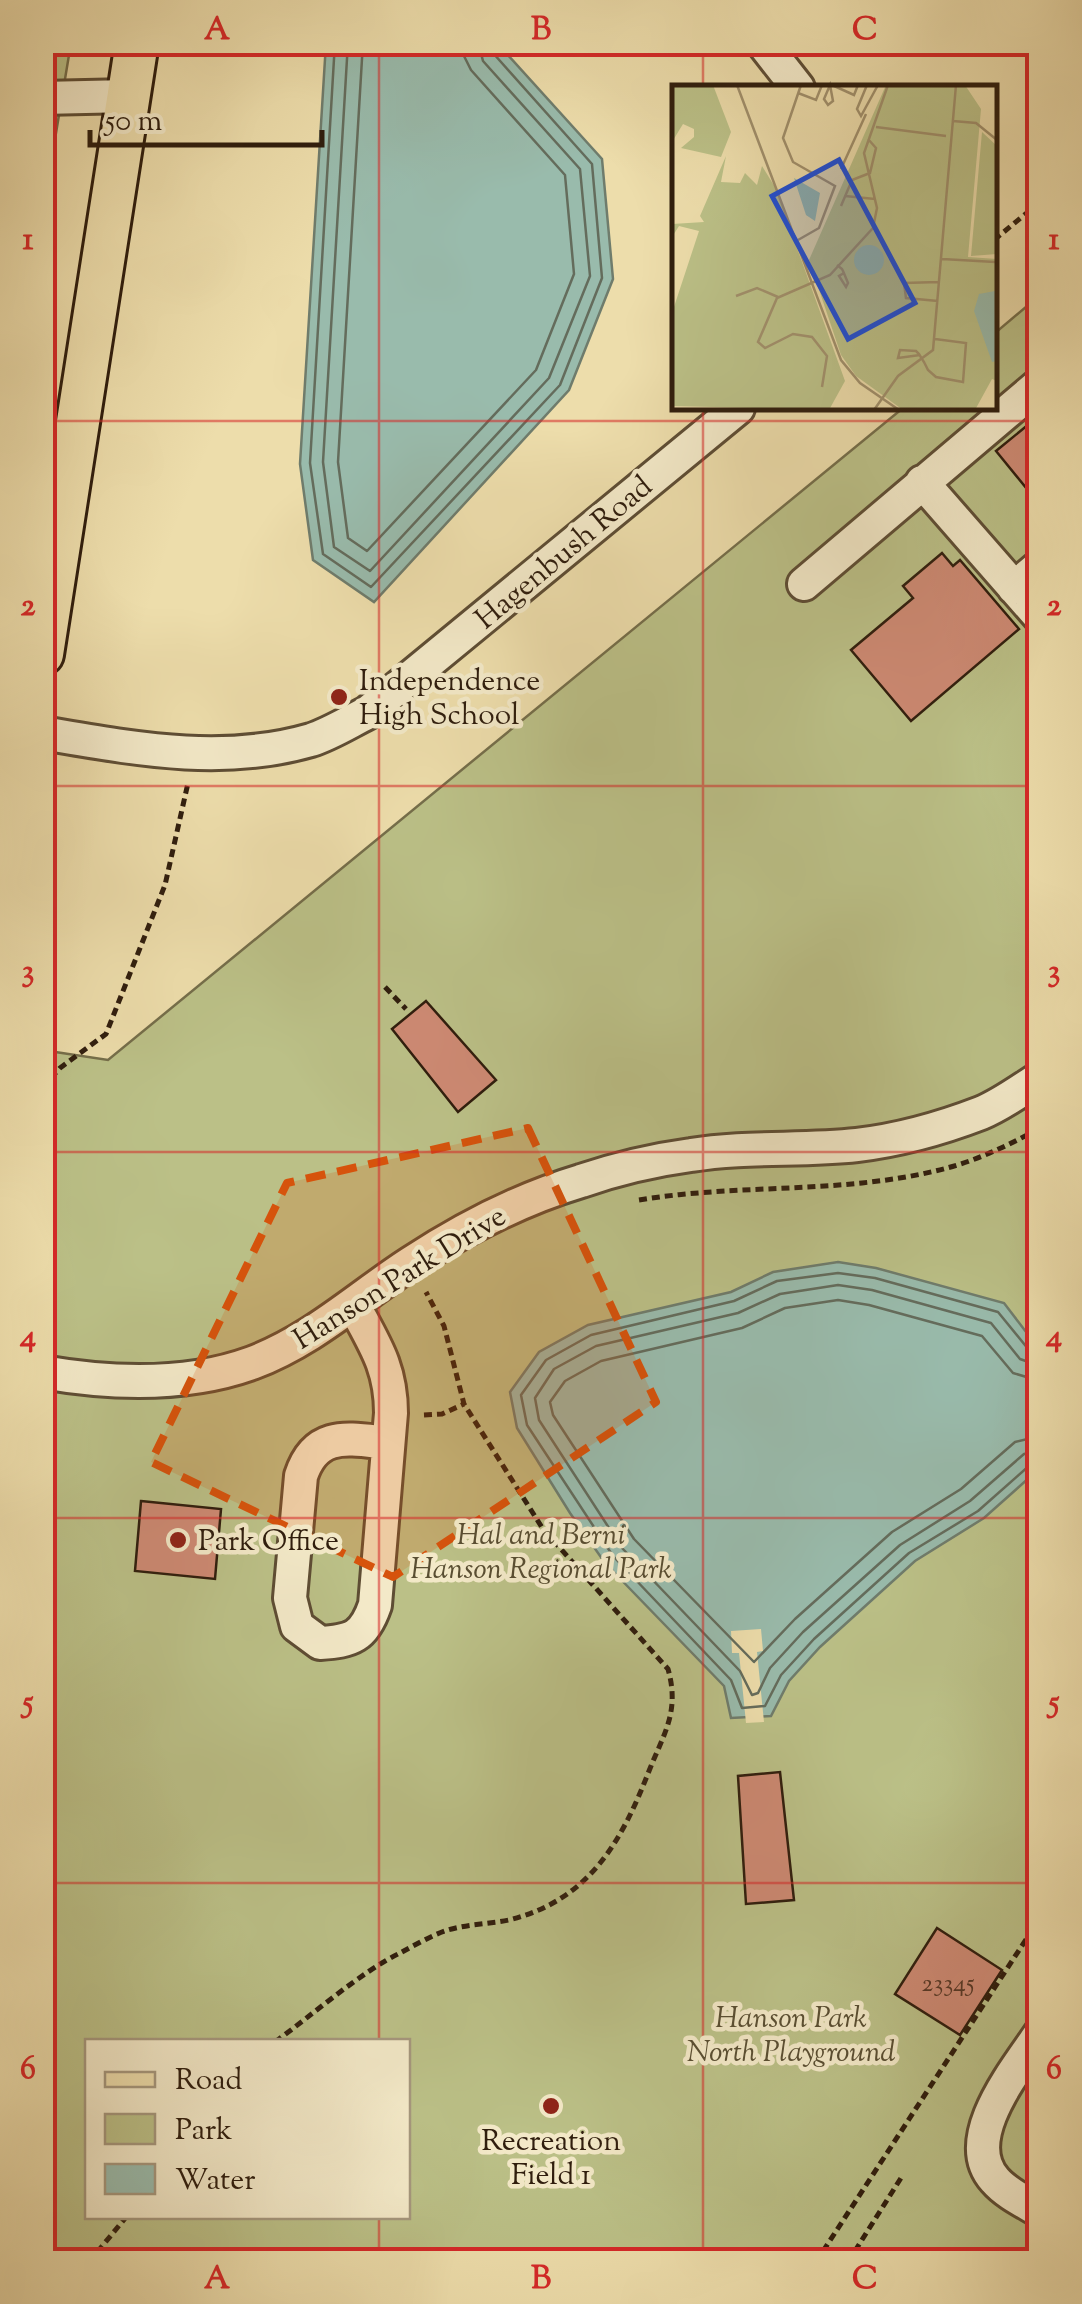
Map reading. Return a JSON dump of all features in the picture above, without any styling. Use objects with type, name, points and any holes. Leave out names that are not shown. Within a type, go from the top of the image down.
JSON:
[{"type":"main road","points":[[42,654],[137,42]]},
{"type":"street","points":[[762,42],[796,85]]},
{"type":"street","points":[[42,98],[129,96]]},
{"type":"street","points":[[804,584],[1040,384]]},
{"type":"street","name":"Hagenbush Road","points":[[42,732],[159,753],[247,753],[314,739],[378,704],[736,410]]},
{"type":"street","points":[[922,482],[1040,617]]},
{"type":"street","points":[[1014,588],[1040,566]]},
{"type":"street","name":"Hanson Park Drive","points":[[42,1372],[140,1382],[200,1377],[249,1364],[286,1348],[354,1306],[408,1264],[452,1238],[517,1204],[579,1181],[693,1154],[857,1145],[907,1136],[986,1111],[1040,1078]]},
{"type":"street","points":[[354,1306],[382,1356],[390,1384],[390,1428],[374,1605],[368,1625],[348,1641],[320,1643],[297,1626],[290,1598],[301,1476],[318,1448],[340,1438],[390,1428]]},
{"type":"street","points":[[1040,2034],[984,2128],[981,2152],[994,2178],[1040,2211]]},
{"type":"path","points":[[1024,42],[1040,62]]},
{"type":"path","points":[[997,238],[1040,202]]},
{"type":"path","points":[[42,1088],[60,1068],[106,1034],[165,885],[189,780]]},
{"type":"path","points":[[385,987],[406,1009]]},
{"type":"path","points":[[630,1202],[698,1192],[884,1181],[950,1167],[1040,1128]]},
{"type":"path","points":[[412,1298],[436,1282]]},
{"type":"path","points":[[279,2039],[395,1955],[449,1930],[510,1920],[553,1905],[586,1880],[609,1855],[628,1822],[671,1716],[675,1694],[668,1670],[543,1529],[464,1404],[444,1326],[424,1290]]},
{"type":"path","points":[[390,1428],[464,1404]]},
{"type":"path","points":[[816,2262],[1040,1918]]},
{"type":"path","points":[[848,2262],[901,2178]]},
{"type":"path","points":[[89,2262],[124,2219]]},
{"type":"highlighted area","points":[[528,1128],[656,1402],[393,1577],[151,1462],[287,1183]]},
{"type":"green space","points":[[43,43],[71,43],[43,211]]},
{"type":"green space","name":"Hal and Berni Hanson Regional Park","points":[[1039,296],[1039,2261],[43,2261],[42,1050],[108,1060],[901,410],[997,410],[997,331]]},
{"type":"water","points":[[326,43],[497,43],[602,159],[613,279],[569,390],[374,602],[313,560],[300,464]]},
{"type":"water","points":[[838,1262],[876,1268],[1004,1303],[1039,1349],[1039,1469],[984,1518],[915,1561],[820,1647],[789,1681],[771,1716],[731,1718],[724,1686],[605,1563],[570,1513],[517,1428],[510,1392],[539,1352],[588,1325],[731,1292],[773,1272]]},
{"type":"pier","points":[[761,1629],[763,1651],[757,1652],[764,1722],[746,1723],[739,1653],[732,1653],[731,1631]]},
{"type":"building","points":[[1040,415],[1040,505],[996,451]]},
{"type":"building","points":[[942,553],[953,566],[960,560],[1019,629],[911,721],[851,650],[913,598],[903,586]]},
{"type":"building","points":[[426,1001],[496,1080],[458,1112],[392,1029]]},
{"type":"building","name":"Park Office","points":[[141,1501],[221,1509],[215,1579],[135,1571]]},
{"type":"building","points":[[780,1772],[794,1900],[746,1904],[738,1776]]},
{"type":"building","points":[[937,1928],[1002,1970],[960,2035],[895,1994]]},
{"type":"place","name":"Independence High School","points":[[339,697]]},
{"type":"place","name":"Park Office","points":[[178,1540]]},
{"type":"place","name":"Recreation Field 1","points":[[551,2106]]},
{"type":"park label","name":"Hanson Park North Playground","points":[[791,2034]]}]
